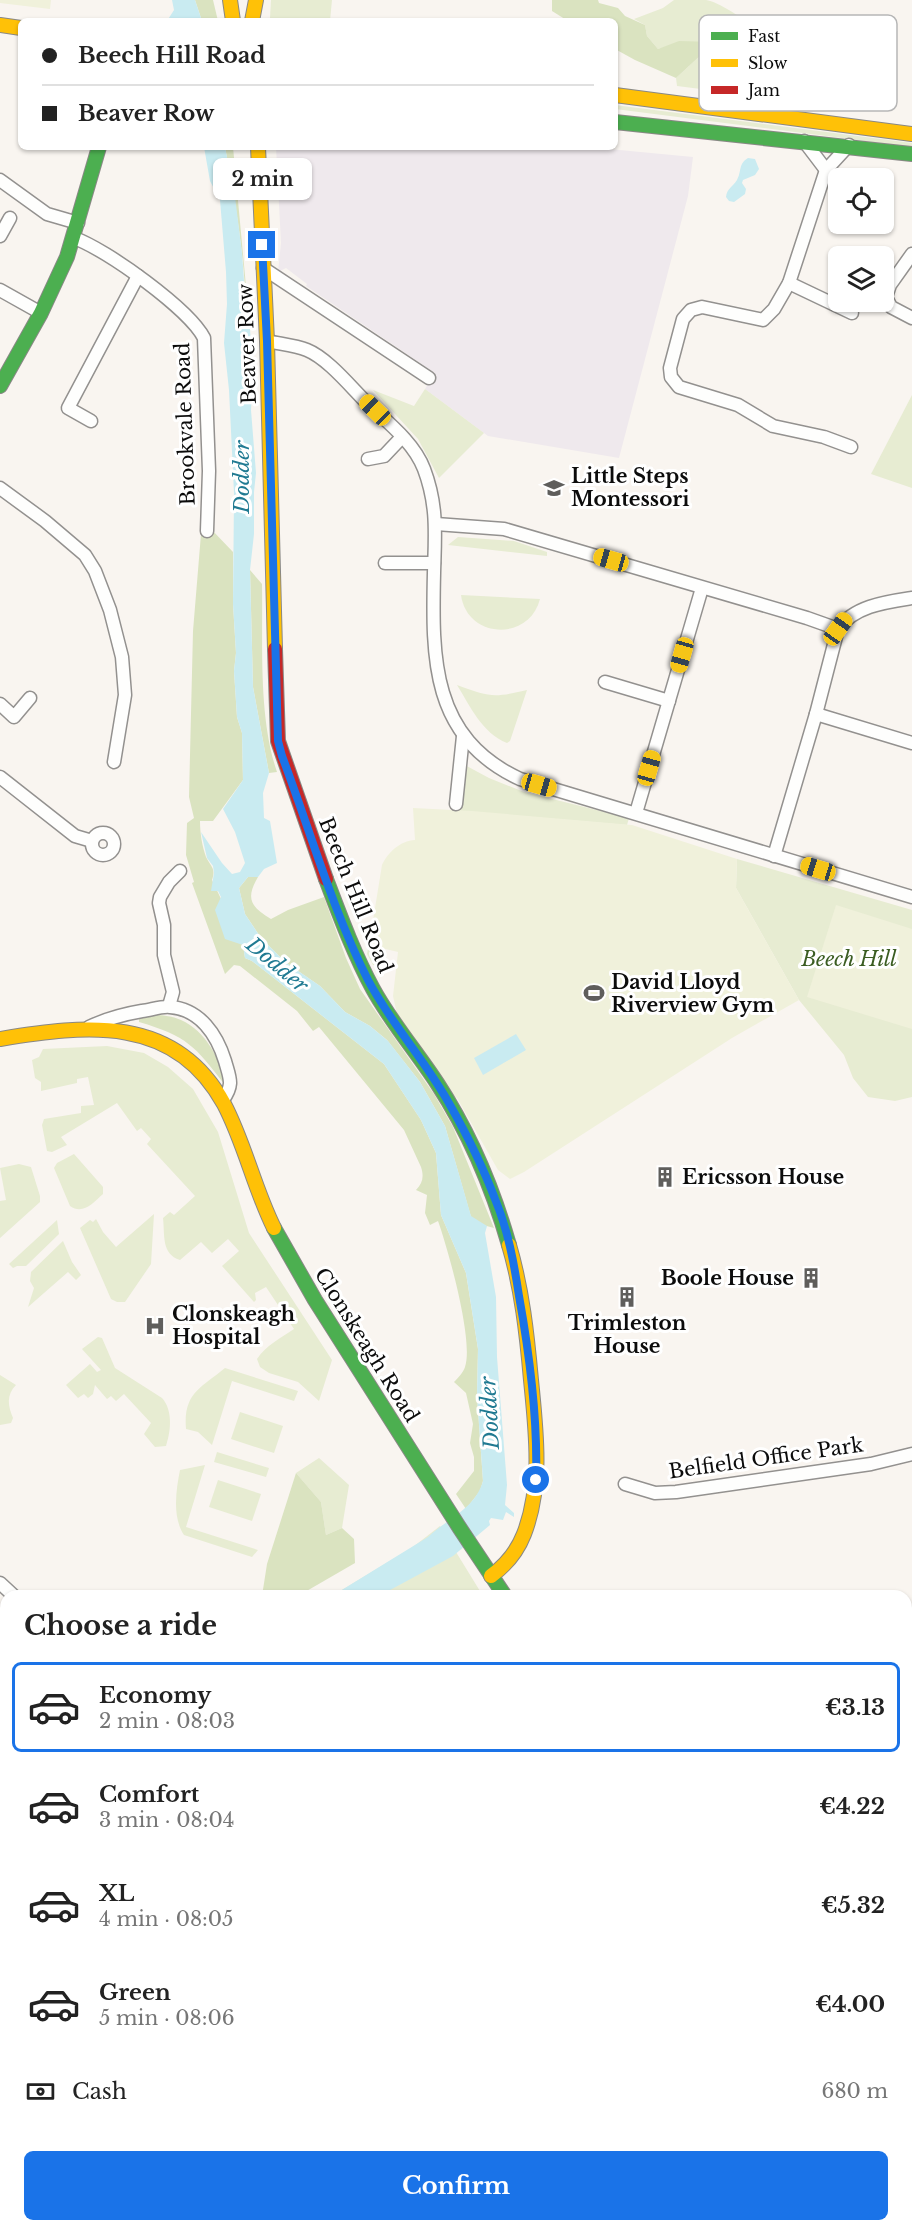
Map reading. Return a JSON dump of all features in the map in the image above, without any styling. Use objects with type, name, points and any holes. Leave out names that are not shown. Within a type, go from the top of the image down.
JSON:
[{"type":"main road","points":[[230,0],[233,18]]},
{"type":"main road","points":[[253,18],[256,0]]},
{"type":"main road","points":[[0,25],[18,28]]},
{"type":"main road","points":[[618,95],[699,106]]},
{"type":"main road","points":[[737,111],[912,134]]},
{"type":"main road","points":[[618,122],[912,154]]},
{"type":"main road","points":[[0,386],[41,313],[67,257],[98,150]]},
{"type":"main road","name":"Beaver Row","points":[[258,150],[267,341],[277,730],[282,756]]},
{"type":"main road","name":"Beech Hill Road","points":[[282,756],[338,910],[367,978],[378,998],[436,1080],[450,1105],[496,1200],[506,1233],[530,1362],[537,1450],[536,1480],[527,1525],[518,1549],[502,1569],[491,1576]]},
{"type":"main road","name":"Clonskeagh Road","points":[[0,1039],[88,1028],[125,1031],[150,1037],[173,1048],[192,1063],[223,1100],[235,1125],[252,1178],[277,1235],[448,1512],[501,1590]]},
{"type":"street","points":[[804,141],[826,170]]},
{"type":"street","points":[[849,146],[826,170],[789,283],[774,309],[763,320],[702,307],[691,310],[683,319],[670,368],[671,377],[678,387],[738,405],[773,426],[824,437],[851,447]]},
{"type":"street","points":[[0,180],[47,214],[78,223]]},
{"type":"street","points":[[0,236],[10,218]]},
{"type":"street","name":"Brookvale Road","points":[[74,238],[106,253],[138,276],[188,317],[198,327],[204,338],[209,471],[207,531]]},
{"type":"street","points":[[912,254],[890,285],[886,297],[891,307],[912,318]]},
{"type":"street","points":[[263,268],[429,378]]},
{"type":"street","points":[[91,421],[68,408],[138,276]]},
{"type":"street","points":[[789,283],[852,313]]},
{"type":"street","points":[[0,290],[41,313]]},
{"type":"street","points":[[267,341],[308,350],[317,357],[402,437],[424,468],[432,496],[436,524],[433,626],[435,658],[443,697],[463,736],[482,757],[499,770],[520,779],[912,897]]},
{"type":"street","points":[[368,459],[384,456],[402,437]]},
{"type":"street","points":[[0,488],[45,521],[85,555],[95,571],[113,618],[122,657],[125,695],[114,762]]},
{"type":"street","points":[[436,524],[504,529],[838,629]]},
{"type":"street","points":[[385,563],[434,563]]},
{"type":"street","points":[[636,813],[702,588]]},
{"type":"street","points":[[774,855],[816,714],[838,629],[845,619],[854,613],[888,601],[912,598]]},
{"type":"street","points":[[605,682],[669,700]]},
{"type":"street","points":[[0,704],[14,717],[30,698]]},
{"type":"street","points":[[816,714],[912,743]]},
{"type":"street","points":[[456,804],[463,736]]},
{"type":"street","points":[[0,777],[75,836],[92,841]]},
{"type":"street","points":[[180,871],[169,882],[159,903],[164,925],[164,955],[172,992],[169,1006],[195,1014],[214,1034],[223,1054],[231,1083],[230,1091],[223,1100]]},
{"type":"street","name":"Clonskeagh Road","points":[[88,1028],[104,1020],[169,1006]]},
{"type":"street","name":"Belfield Office Park","points":[[625,1484],[655,1493],[676,1492],[871,1464],[912,1455]]},
{"type":"shaded area","points":[[276,150],[618,150],[693,157],[688,196],[619,458],[488,436],[425,389],[435,373],[306,286],[307,284],[286,268],[278,272],[281,243]]},
{"type":"green space","points":[[0,0],[51,0],[50,9],[0,3]]},
{"type":"green space","points":[[195,0],[213,0],[217,18],[201,18]]},
{"type":"green space","points":[[271,0],[332,0],[330,18],[270,18]]},
{"type":"green space","points":[[552,0],[598,0],[599,3],[618,8],[625,16],[645,25],[647,36],[658,49],[679,41],[699,42],[699,57],[676,78],[618,51],[618,18],[563,18],[552,11]]},
{"type":"green space","points":[[674,0],[706,0],[737,15],[699,15],[699,44],[658,49],[647,36],[645,25],[634,19],[663,8]]},
{"type":"green space","points":[[699,57],[699,89],[677,86],[676,78]]},
{"type":"green space","points":[[618,105],[912,143],[912,147],[618,109]]},
{"type":"green space","points":[[226,150],[233,150],[250,329],[239,227]]},
{"type":"green space","points":[[425,389],[484,433],[439,478],[418,439],[373,390],[414,406]]},
{"type":"green space","points":[[912,395],[912,488],[871,474]]},
{"type":"green space","points":[[211,529],[233,552],[236,653],[234,671],[237,717],[242,733],[243,780],[213,821],[200,821],[203,848],[213,870],[212,880],[243,945],[245,958],[252,961],[384,1064],[421,1120],[436,1153],[441,1215],[466,1273],[478,1349],[477,1396],[483,1481],[480,1491],[466,1509],[456,1494],[474,1471],[474,1457],[470,1443],[473,1424],[466,1393],[454,1382],[465,1367],[466,1337],[448,1252],[438,1221],[430,1225],[425,1213],[427,1195],[416,1190],[422,1179],[421,1167],[404,1130],[319,1027],[313,1031],[297,1011],[240,966],[234,965],[225,974],[192,883],[194,882],[186,855],[187,823],[194,818],[189,797],[193,631],[201,534]]},
{"type":"green space","points":[[458,537],[514,541],[547,552],[547,556],[448,545]]},
{"type":"green space","points":[[250,570],[262,584],[264,704],[271,751],[277,772],[269,773],[253,687]]},
{"type":"green space","points":[[461,595],[540,599],[534,613],[524,623],[499,630],[486,627],[474,620],[466,610]]},
{"type":"green space","points":[[457,685],[492,695],[527,690],[510,741],[507,743],[490,733],[472,710]]},
{"type":"green space","points":[[463,764],[489,778],[524,792],[629,818],[627,825],[459,811]]},
{"type":"green space","name":"David Lloyd Riverview Gym","points":[[413,808],[632,825],[737,859],[736,888],[799,1000],[732,1038],[510,1179],[498,1170],[457,1098],[452,1095],[397,1014],[393,996],[398,952],[369,945],[382,865],[395,848],[404,842],[415,840]]},
{"type":"green space","name":"Beech Hill","points":[[737,859],[912,910],[912,1097],[895,1101],[868,1097],[853,1078],[844,1055],[799,1000],[736,888]]},
{"type":"green space","points":[[248,877],[258,877],[252,891],[252,902],[271,919],[324,897],[360,989],[434,1094],[453,1127],[494,1228],[483,1225],[471,1217],[445,1126],[420,1082],[387,1040],[370,1026],[345,1012],[320,986],[285,962],[261,938],[245,914],[239,888]]},
{"type":"green space","points":[[836,905],[912,929],[912,1029],[807,997]]},
{"type":"green space","points":[[368,949],[383,952],[380,966],[373,965],[367,954]]},
{"type":"green space","points":[[139,1014],[176,1018],[198,1031],[216,1056],[225,1085],[189,1044],[168,1032],[139,1022]]},
{"type":"green space","points":[[107,1046],[144,1053],[168,1067],[193,1089],[218,1132],[249,1233],[332,1360],[319,1401],[298,1382],[269,1373],[260,1367],[257,1359],[261,1354],[294,1329],[266,1287],[255,1293],[254,1302],[222,1266],[239,1251],[228,1239],[212,1253],[201,1242],[180,1260],[167,1249],[163,1218],[170,1212],[174,1215],[195,1196],[147,1144],[151,1139],[141,1128],[137,1131],[117,1103],[61,1137],[67,1145],[52,1152],[47,1151],[42,1125],[44,1119],[81,1113],[81,1106],[94,1105],[88,1077],[77,1079],[77,1083],[41,1091],[41,1082],[35,1078],[32,1060],[39,1057],[43,1049]]},
{"type":"green space","points":[[74,1154],[103,1187],[103,1194],[84,1209],[70,1206],[54,1168],[57,1163]]},
{"type":"green space","points":[[19,1164],[31,1167],[40,1202],[0,1238],[0,1201],[6,1200],[0,1168]]},
{"type":"green space","points":[[154,1214],[151,1264],[125,1302],[117,1302],[111,1299],[80,1228],[90,1220],[93,1222],[96,1219],[103,1232],[116,1247]]},
{"type":"green space","points":[[57,1220],[59,1234],[26,1266],[13,1268],[9,1264]]},
{"type":"green space","points":[[63,1241],[72,1262],[81,1275],[76,1280],[68,1272],[28,1307],[34,1288],[30,1281],[31,1272]]},
{"type":"green space","points":[[98,1337],[102,1338],[115,1368],[162,1398],[166,1403],[170,1421],[166,1446],[155,1447],[144,1434],[151,1423],[124,1394],[116,1401],[111,1396],[107,1399],[95,1385],[93,1394],[88,1398],[84,1394],[78,1398],[66,1385],[90,1364],[97,1372],[101,1370],[82,1349]]},
{"type":"green space","points":[[225,1368],[298,1391],[294,1401],[232,1381],[212,1445],[198,1432],[186,1429],[187,1407],[195,1392]]},
{"type":"green space","points":[[0,1375],[16,1385],[9,1401],[13,1418],[11,1423],[0,1425]]},
{"type":"green space","points":[[240,1412],[283,1426],[274,1453],[231,1439]]},
{"type":"green space","points":[[217,1452],[269,1468],[266,1477],[214,1462]]},
{"type":"green space","points":[[319,1458],[349,1485],[342,1528],[326,1535],[321,1502],[296,1473]]},
{"type":"green space","points":[[205,1465],[186,1527],[258,1550],[252,1557],[184,1535],[180,1528],[176,1503],[180,1470]]},
{"type":"green space","points":[[296,1473],[321,1502],[326,1535],[342,1528],[354,1539],[355,1563],[308,1590],[263,1590],[267,1564]]},
{"type":"green space","points":[[218,1480],[261,1494],[252,1521],[209,1507]]},
{"type":"green space","points":[[440,1526],[479,1590],[342,1590],[413,1547]]},
{"type":"water","points":[[172,0],[195,0],[201,18],[169,18],[174,10]]},
{"type":"water","name":"Dodder","points":[[205,150],[226,150],[235,197],[250,329],[253,375],[251,410],[256,473],[250,570],[253,687],[269,773],[263,793],[264,818],[270,821],[277,863],[264,869],[258,877],[248,877],[239,888],[245,914],[261,938],[285,962],[320,986],[345,1012],[370,1026],[388,1041],[420,1082],[445,1126],[471,1216],[487,1226],[485,1233],[496,1297],[497,1357],[507,1485],[505,1505],[514,1513],[514,1517],[506,1512],[503,1520],[491,1518],[490,1525],[453,1556],[390,1590],[342,1590],[428,1537],[474,1499],[483,1481],[477,1396],[478,1349],[466,1273],[441,1215],[436,1153],[421,1120],[384,1064],[252,961],[245,958],[243,945],[225,939],[215,910],[221,897],[218,891],[211,891],[213,866],[207,858],[201,832],[232,874],[240,872],[245,863],[235,832],[223,809],[243,780],[242,733],[237,717],[234,671],[236,653],[233,604],[234,493],[229,390],[224,343],[227,304],[226,272],[220,200],[210,181]]},
{"type":"water","points":[[748,158],[755,159],[759,169],[755,175],[743,180],[745,194],[734,202],[729,201],[726,197],[728,192],[737,180],[741,165]]},
{"type":"water","points":[[516,1034],[526,1050],[483,1075],[474,1058]]},
{"type":"traffic: fast","points":[[618,122],[912,154]]},
{"type":"traffic: fast","points":[[0,386],[41,313],[67,257],[98,150]]},
{"type":"traffic: fast","points":[[326,879],[353,949],[373,989],[460,1121],[488,1182],[509,1245]]},
{"type":"traffic: fast","points":[[274,1228],[315,1300],[501,1590]]},
{"type":"traffic: slow","points":[[230,0],[233,18]]},
{"type":"traffic: slow","points":[[253,18],[256,0]]},
{"type":"traffic: slow","points":[[0,25],[18,28]]},
{"type":"traffic: slow","points":[[618,95],[699,106]]},
{"type":"traffic: slow","points":[[737,111],[912,134]]},
{"type":"traffic: slow","points":[[258,150],[267,341],[275,649]]},
{"type":"traffic: slow","points":[[0,1039],[64,1031],[126,1032],[154,1040],[180,1054],[204,1075],[224,1104],[274,1228]]},
{"type":"traffic: slow","points":[[491,1576],[510,1558],[521,1541],[530,1515],[536,1477],[535,1419],[528,1346],[521,1295],[509,1245]]},
{"type":"traffic: jam","points":[[275,649],[278,741],[326,879]]},
{"type":"place","name":"Little Steps Montessori","points":[[554,488]]},
{"type":"place","name":"David Lloyd Riverview Gym","points":[[594,993]]},
{"type":"place","name":"Ericsson House","points":[[665,1177]]},
{"type":"place","name":"Boole House","points":[[811,1278]]},
{"type":"place","name":"Trimleston House","points":[[627,1297]]},
{"type":"place","name":"Clonskeagh Hospital","points":[[155,1326]]},
{"type":"route","points":[[262,245],[267,341],[278,741],[338,910],[367,978],[378,998],[436,1080],[467,1137],[496,1200],[515,1271],[528,1347],[537,1450],[536,1480]]}]
